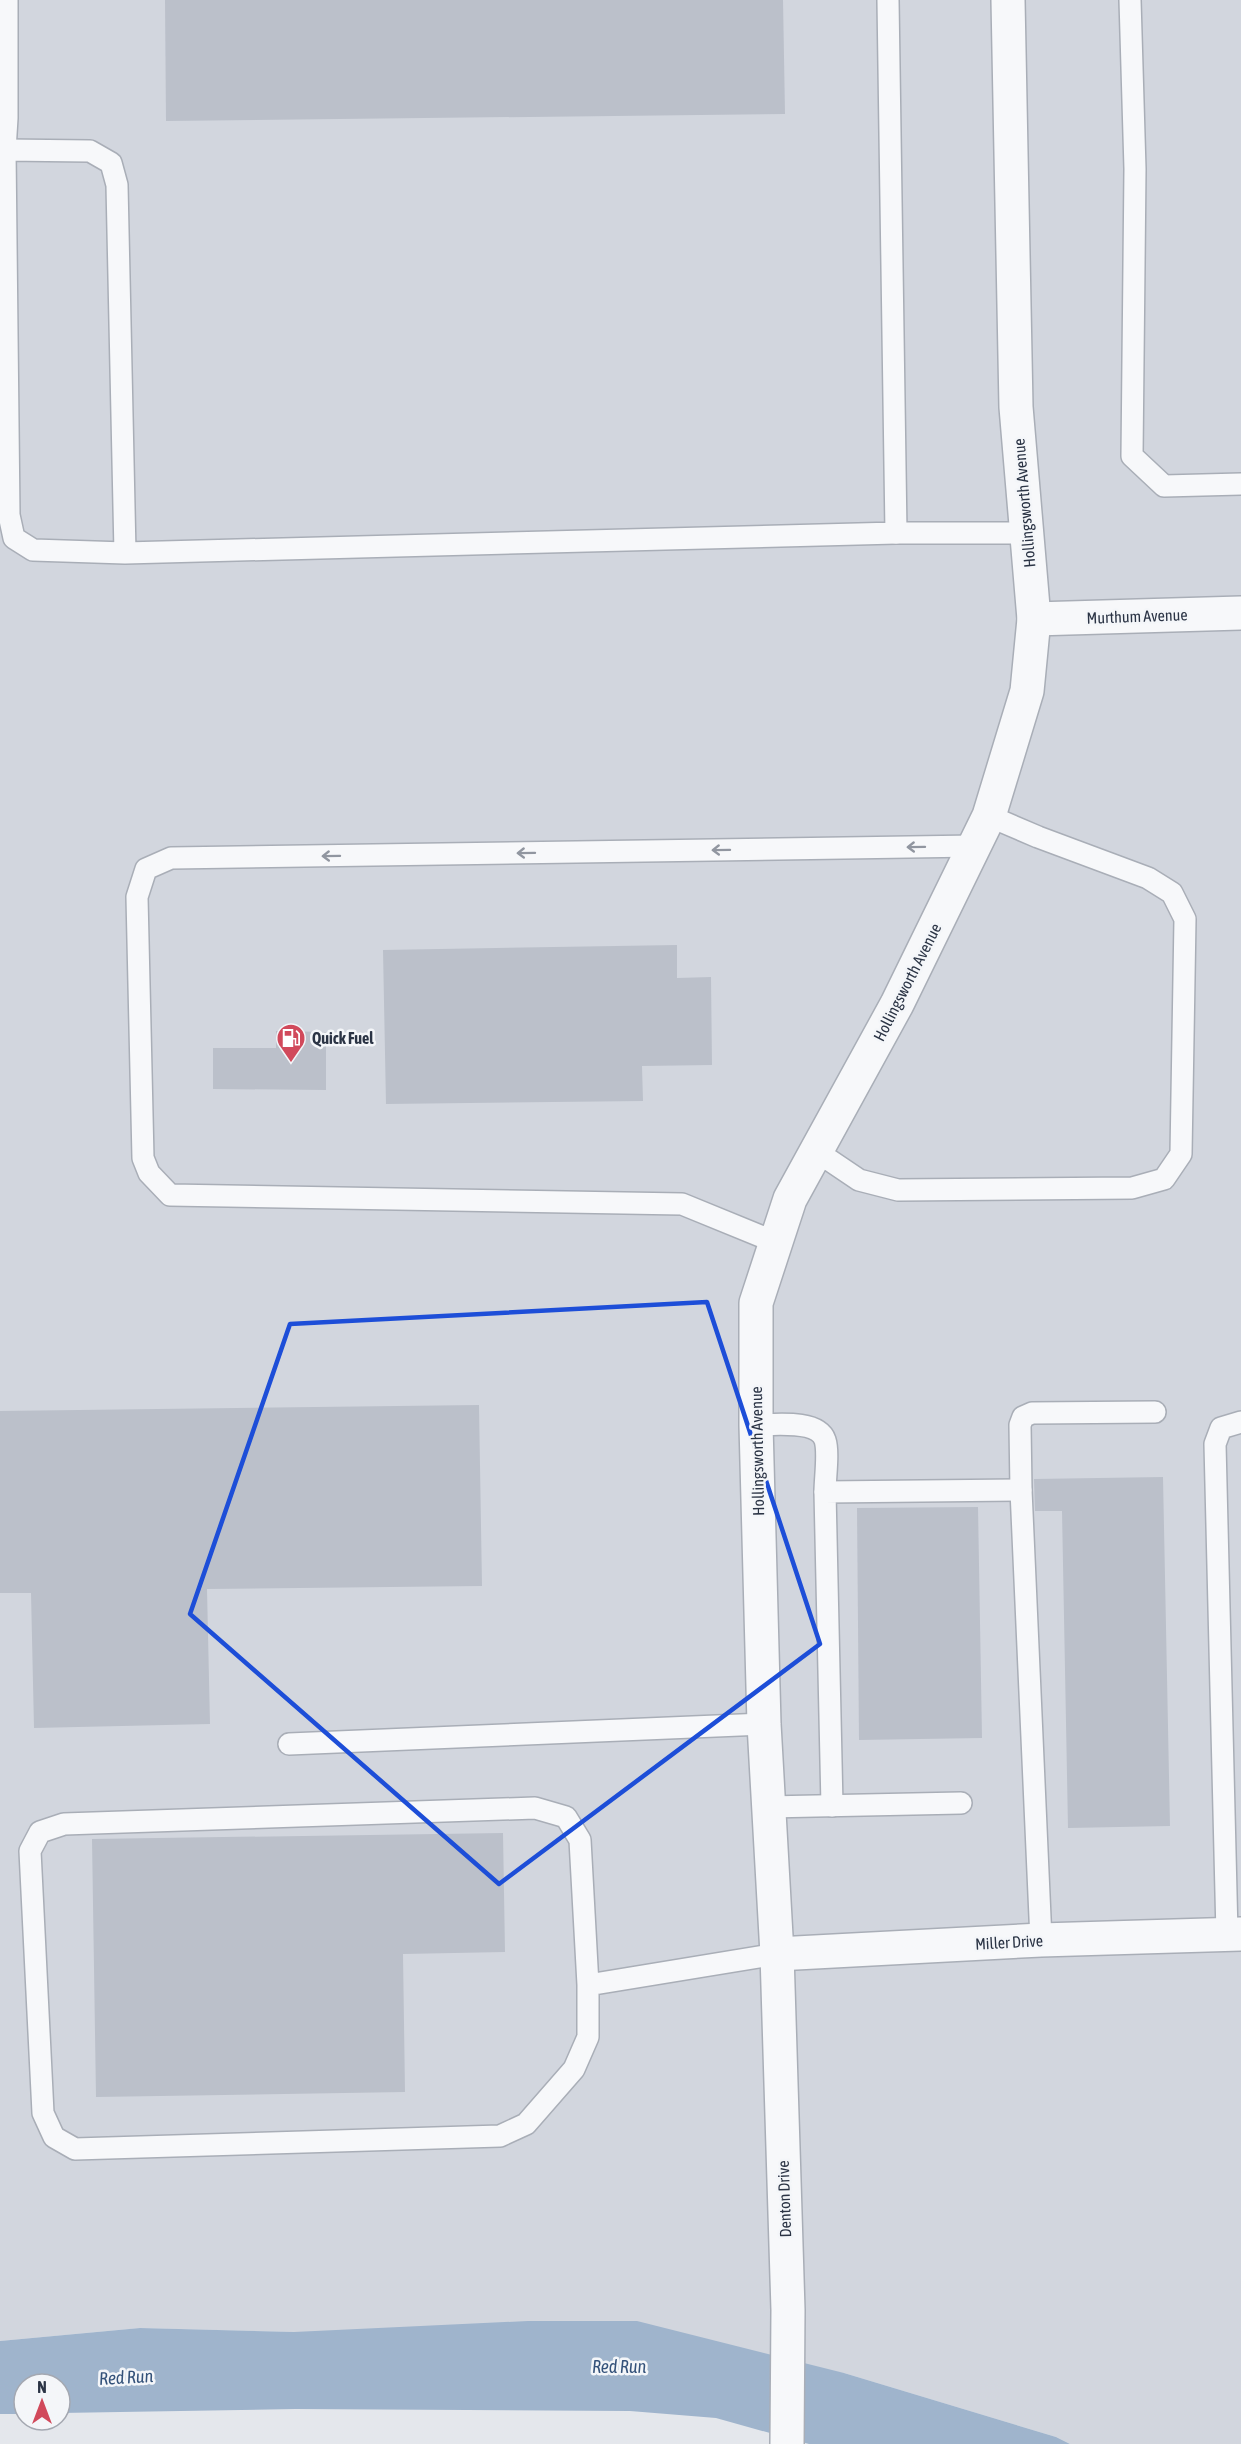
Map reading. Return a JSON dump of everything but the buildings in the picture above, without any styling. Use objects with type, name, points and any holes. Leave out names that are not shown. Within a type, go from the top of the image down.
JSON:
[{"type":"street","name":"Hollingsworth Avenue","points":[[777,1954],[764,1724],[756,1425],[756,1303],[790,1199],[897,1004],[990,816],[1027,691],[1034,619],[1016,407],[1008,0]]},
{"type":"street","name":"Murthum Avenue","points":[[1034,619],[1241,613]]},
{"type":"street","name":"Miller Drive","points":[[777,1954],[1041,1940],[1234,1934]]},
{"type":"street","name":"Denton Drive","points":[[777,1954],[788,2310],[788,2444]]},
{"type":"lane","points":[[7,0],[5,150],[9,515],[14,538],[33,550],[125,553],[896,533],[1028,533]]},
{"type":"lane","points":[[888,0],[896,533]]},
{"type":"lane","points":[[1130,0],[1135,169],[1131,456],[1164,486],[1241,484]]},
{"type":"lane","points":[[5,150],[90,151],[111,163],[117,185],[125,553]]},
{"type":"lane","points":[[816,1151],[859,1180],[898,1190],[1131,1188],[1164,1179],[1181,1154],[1185,919],[1172,893],[1148,878],[1038,837],[990,816]]},
{"type":"lane","points":[[775,1242],[682,1204],[170,1195],[149,1173],[143,1158],[137,897],[146,869],[171,858],[975,846]]},
{"type":"lane","points":[[1041,1940],[1020,1425],[1023,1417],[1032,1413],[1155,1412]]},
{"type":"lane","points":[[1234,1934],[1232,1776],[1215,1444],[1221,1428],[1241,1422]]},
{"type":"lane","points":[[756,1425],[808,1426],[819,1431],[825,1440],[832,1806]]},
{"type":"lane","points":[[825,1492],[1021,1490]]},
{"type":"lane","points":[[289,1744],[764,1724]]},
{"type":"lane","points":[[768,1807],[961,1803]]},
{"type":"lane","points":[[535,1808],[566,1817],[580,1840],[588,1985],[588,2037],[574,2069],[526,2124],[500,2136],[75,2149],[54,2137],[43,2113],[30,1851],[40,1832],[64,1824],[535,1808]]},
{"type":"lane","points":[[588,1985],[777,1954]]},
{"type":"highlighted area","points":[[707,1302],[820,1644],[499,1884],[190,1614],[290,1324]]},
{"type":"shaded area","points":[[0,0],[1241,0],[1241,2444],[1070,2444],[1056,2437],[844,2373],[294,2332],[140,2328],[0,2341]]},
{"type":"water","name":"Red Run","points":[[528,2321],[637,2321],[844,2373],[1056,2437],[1070,2444],[809,2444],[716,2418],[630,2411],[295,2409],[72,2413],[72,2372],[12,2372],[12,2414],[0,2414],[0,2341],[140,2328],[294,2332]]},
{"type":"place","name":"Quick Fuel","points":[[291,1064]]}]
